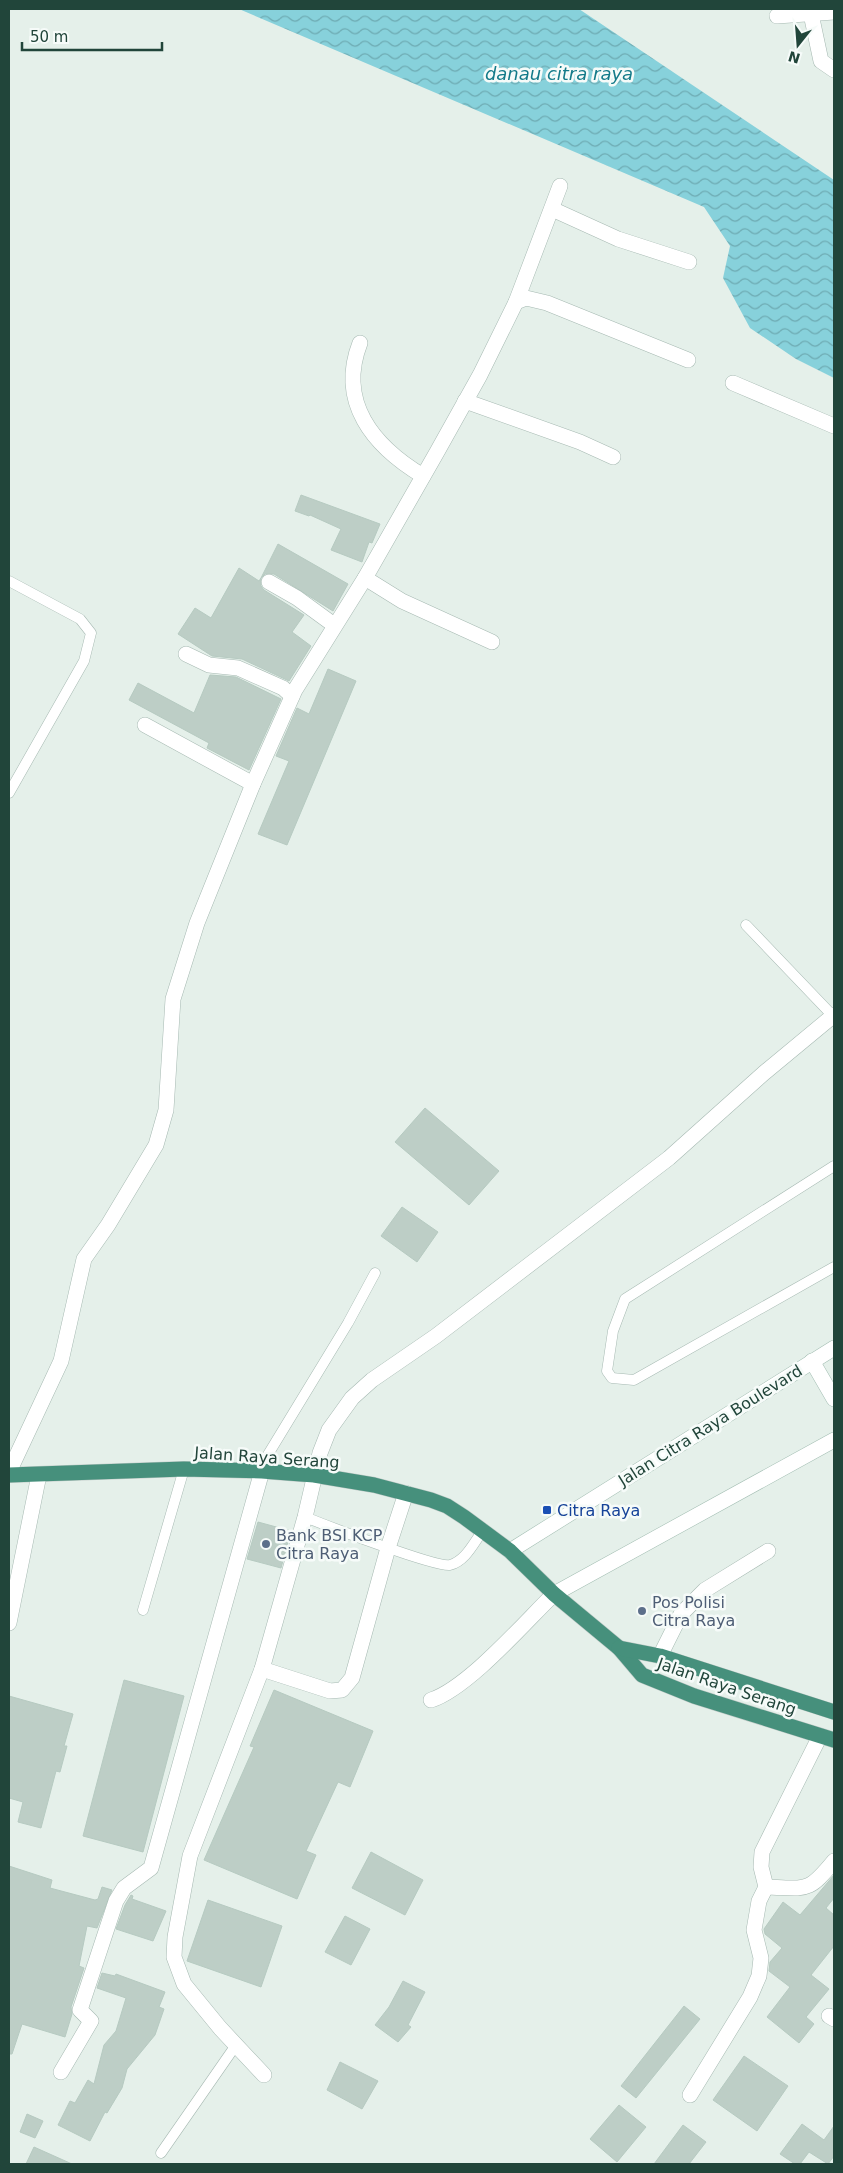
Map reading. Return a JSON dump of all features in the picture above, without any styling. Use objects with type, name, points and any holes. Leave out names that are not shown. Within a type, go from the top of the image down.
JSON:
[{"type":"highway","name":"Jalan Raya Serang","points":[[9,1474],[39,1475],[184,1469],[260,1471],[314,1475],[374,1484],[447,1506],[484,1529],[510,1551],[554,1594],[618,1648],[642,1675],[694,1696],[827,1738]]},
{"type":"highway","name":"Jalan Raya Serang","points":[[618,1648],[660,1656],[834,1712]]},
{"type":"street","points":[[777,16],[834,12]]},
{"type":"street","points":[[811,14],[821,62],[834,70]]},
{"type":"street","points":[[9,1474],[61,1361],[84,1259],[123,1202],[156,1145],[166,1110],[173,999],[197,922],[253,784],[292,696],[334,625],[365,578],[466,401],[516,302],[560,186]]},
{"type":"street","points":[[552,209],[618,239],[689,262]]},
{"type":"street","points":[[516,302],[526,298],[547,303],[688,360]]},
{"type":"street","points":[[360,343],[351,375],[356,400],[364,419],[375,439],[405,465],[423,476]]},
{"type":"street","points":[[734,383],[834,426]]},
{"type":"street","points":[[466,401],[580,442],[613,457]]},
{"type":"street","points":[[365,578],[402,601],[492,642]]},
{"type":"street","points":[[269,582],[298,598],[334,625]]},
{"type":"street","points":[[186,654],[209,665],[238,668],[283,688],[292,696]]},
{"type":"street","points":[[145,725],[253,784]]},
{"type":"street","points":[[264,2075],[184,1984],[174,1957],[175,1937],[190,1856],[262,1669],[305,1517],[314,1475],[329,1430],[352,1398],[669,1158],[764,1073],[833,1015]]},
{"type":"street","name":"Jalan Citra Raya Boulevard","points":[[510,1551],[834,1348]]},
{"type":"street","points":[[812,1361],[834,1399]]},
{"type":"street","points":[[431,1700],[445,1696],[463,1682],[554,1594],[834,1440]]},
{"type":"street","points":[[62,2072],[92,2021],[80,2010],[116,1901],[124,1888],[151,1868],[260,1471]]},
{"type":"street","points":[[9,1623],[39,1475]]},
{"type":"street","points":[[262,1669],[330,1691],[342,1690],[352,1678],[388,1548],[406,1493]]},
{"type":"street","points":[[660,1656],[681,1614],[699,1596],[768,1551]]},
{"type":"street","points":[[690,2095],[750,1997],[759,1976],[761,1958],[754,1930],[759,1901],[766,1887],[761,1867],[762,1852],[827,1738]]},
{"type":"street","points":[[766,1887],[804,1888],[813,1884],[834,1861]]},
{"type":"lane","points":[[9,581],[80,619],[91,633],[84,661],[9,793]]},
{"type":"lane","points":[[746,925],[833,1015]]},
{"type":"lane","points":[[834,1166],[625,1300],[613,1331],[607,1371],[612,1378],[634,1380],[834,1267]]},
{"type":"lane","points":[[260,1471],[348,1323],[374,1273]]},
{"type":"lane","points":[[143,1610],[184,1469]]},
{"type":"lane","points":[[305,1517],[388,1548],[448,1566],[460,1561],[484,1529]]},
{"type":"lane","points":[[160,2153],[236,2045]]},
{"type":"water","name":"danau citra raya","points":[[239,9],[579,9],[834,180],[834,378],[796,359],[750,328],[723,278],[730,246],[704,207]]},
{"type":"building","points":[[301,495],[380,524],[372,543],[369,542],[362,562],[331,550],[341,529],[310,515],[295,511]]},
{"type":"building","points":[[278,544],[348,584],[333,611],[274,574],[265,574],[261,578]]},
{"type":"building","points":[[239,568],[259,581],[261,578],[261,586],[264,590],[304,615],[292,632],[311,646],[289,681],[242,659],[212,656],[178,634],[195,608],[211,618]]},
{"type":"building","points":[[328,669],[356,681],[287,845],[258,834],[289,761],[276,756],[297,708],[309,714]]},
{"type":"building","points":[[210,675],[236,677],[281,699],[249,770],[207,748],[209,743],[129,700],[138,683],[194,713]]},
{"type":"building","points":[[425,1108],[499,1171],[469,1205],[395,1142]]},
{"type":"building","points":[[402,1207],[438,1232],[417,1262],[381,1236]]},
{"type":"building","name":"Bank BSI KCP Citra Raya","points":[[258,1522],[291,1531],[281,1568],[247,1559]]},
{"type":"building","points":[[124,1680],[184,1696],[143,1852],[83,1836]]},
{"type":"building","points":[[274,1690],[373,1731],[350,1787],[338,1782],[306,1851],[316,1855],[297,1899],[204,1860],[254,1747],[250,1746]]},
{"type":"building","points":[[9,1696],[73,1714],[64,1746],[67,1746],[60,1772],[56,1771],[41,1828],[18,1822],[23,1802],[9,1798]]},
{"type":"building","points":[[371,1852],[423,1880],[405,1915],[352,1888]]},
{"type":"building","points":[[9,1866],[52,1880],[50,1888],[95,1900],[98,1899],[102,1887],[112,1890],[97,1928],[87,1926],[79,1966],[84,1968],[71,2007],[72,2014],[65,2037],[22,2024],[12,2054],[9,2054]]},
{"type":"building","points":[[834,1875],[834,1898],[826,1908],[834,1915],[834,1946],[811,1975],[829,1989],[806,2017],[814,2024],[799,2043],[767,2017],[790,1987],[769,1971],[770,1962],[782,1948],[765,1934],[764,1929],[783,1902],[800,1915]]},
{"type":"building","points":[[131,1895],[133,1896],[132,1899],[166,1911],[153,1941],[116,1929]]},
{"type":"building","points":[[208,1900],[282,1926],[261,1987],[187,1961]]},
{"type":"building","points":[[345,1916],[370,1929],[351,1965],[325,1952]]},
{"type":"building","points":[[102,1973],[115,1976],[116,1974],[165,1992],[159,2007],[164,2009],[155,2035],[127,2069],[122,2088],[107,2113],[105,2112],[90,2141],[58,2125],[70,2101],[75,2103],[88,2080],[94,2084],[104,2045],[116,2031],[126,1998],[97,1988]]},
{"type":"building","points":[[403,1981],[425,1992],[408,2025],[411,2027],[398,2042],[375,2025],[389,2007]]},
{"type":"building","points":[[684,2006],[700,2019],[636,2098],[621,2086]]},
{"type":"building","points":[[744,2056],[788,2086],[757,2131],[713,2100]]},
{"type":"building","points":[[340,2062],[378,2081],[362,2109],[327,2090]]},
{"type":"building","points":[[619,2105],[646,2127],[617,2162],[590,2139]]},
{"type":"building","points":[[27,2114],[43,2121],[35,2138],[20,2132]]},
{"type":"building","points":[[802,2124],[824,2140],[834,2126],[834,2156],[828,2164],[809,2152],[800,2164],[795,2164],[780,2154]]},
{"type":"building","points":[[683,2125],[706,2142],[689,2164],[654,2164]]},
{"type":"building","points":[[34,2147],[72,2164],[26,2164]]},
{"type":"place","name":"Citra Raya","points":[[547,1510]]},
{"type":"place","name":"Bank BSI KCP Citra Raya","points":[[266,1544]]},
{"type":"place","name":"Pos Polisi Citra Raya","points":[[642,1611]]}]
